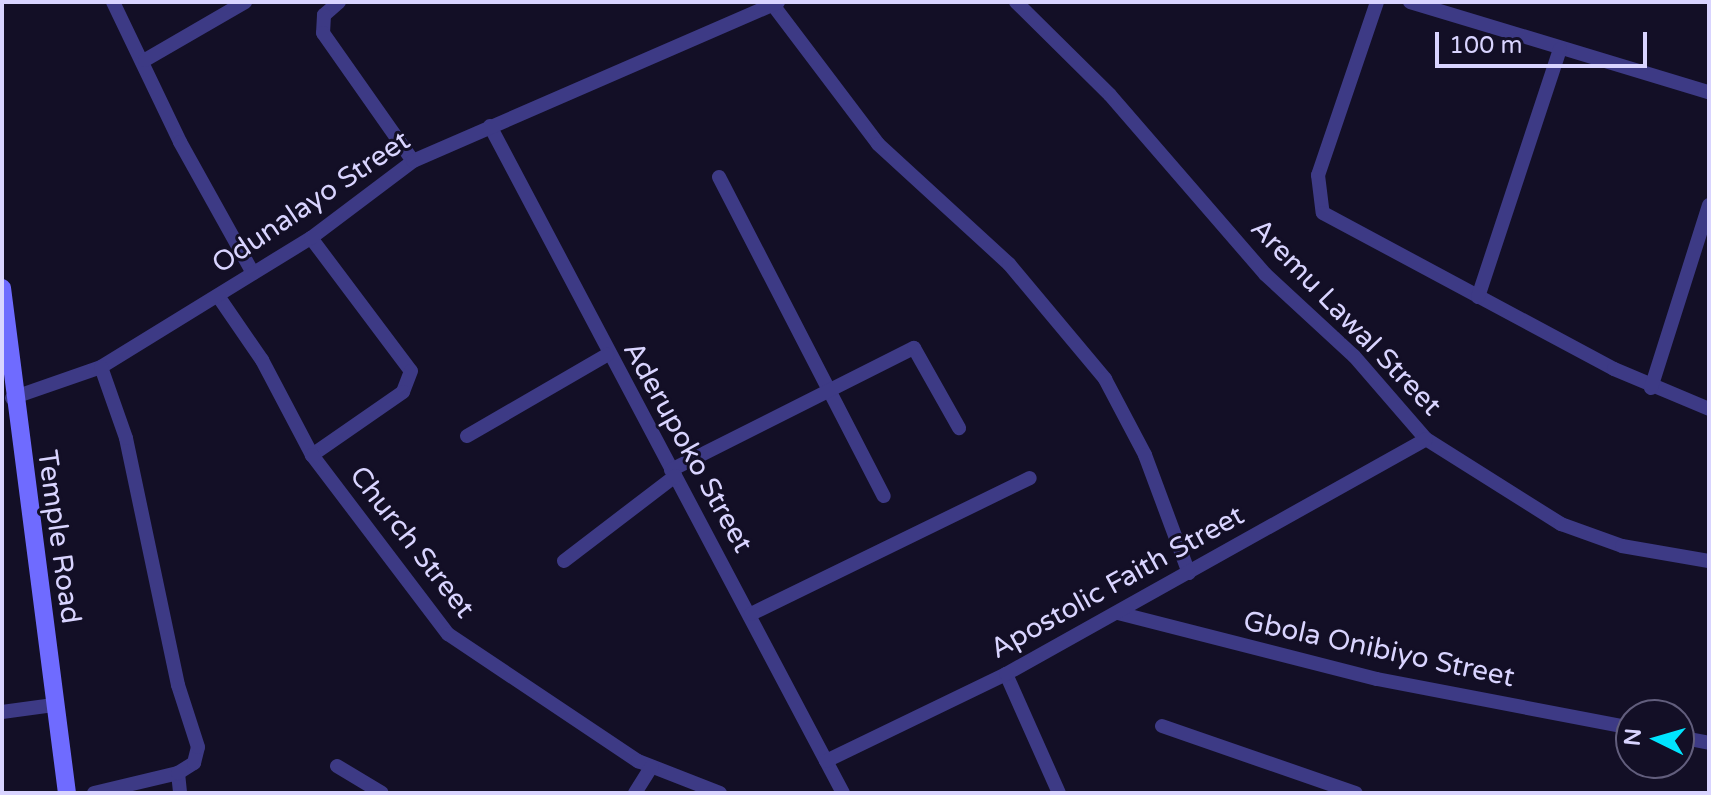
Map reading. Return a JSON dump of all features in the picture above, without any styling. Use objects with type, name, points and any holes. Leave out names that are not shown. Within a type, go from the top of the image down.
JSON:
[{"type":"street","points":[[113,2],[145,60],[180,142],[253,273]]},
{"type":"street","points":[[145,60],[245,2]]},
{"type":"street","points":[[339,2],[324,15],[323,33],[413,161]]},
{"type":"street","name":"Aremu Lawal Street","points":[[1016,2],[1426,439],[1561,524],[1622,546],[1709,561]]},
{"type":"street","points":[[1377,2],[1316,197],[1323,213],[1651,388],[1709,409]]},
{"type":"street","points":[[1410,2],[1709,92]]},
{"type":"street","points":[[776,3],[878,144],[1009,264],[1105,379],[1145,455],[1189,573]]},
{"type":"street","name":"Odunalayo Street","points":[[12,398],[101,367],[311,238],[413,161],[776,3]]},
{"type":"street","points":[[1478,297],[1560,49]]},
{"type":"street","name":"Aderupoko Street","points":[[490,126],[607,355],[751,614],[843,793]]},
{"type":"street","points":[[719,177],[884,496]]},
{"type":"street","points":[[1651,388],[1709,205]]},
{"type":"street","points":[[311,238],[411,371],[403,392],[312,455]]},
{"type":"street","name":"Temple Road","points":[[2,288],[12,398],[67,793]]},
{"type":"street","name":"Church Street","points":[[218,296],[262,360],[312,455],[448,634],[651,767],[720,793]]},
{"type":"street","points":[[564,561],[673,473],[828,388],[914,348],[959,428]]},
{"type":"street","points":[[467,436],[607,355]]},
{"type":"street","points":[[94,793],[178,773],[194,763],[198,747],[178,685],[126,438],[101,367]]},
{"type":"street","name":"Apostolic Faith Street","points":[[826,761],[1006,674],[1426,439]]},
{"type":"street","points":[[751,614],[1030,478]]},
{"type":"street","name":"Gbola Onibiyo Street","points":[[1118,613],[1377,679],[1615,725]]},
{"type":"street","points":[[1006,674],[1059,793]]},
{"type":"street","points":[[2,712],[54,705]]},
{"type":"street","points":[[1162,726],[1356,793]]},
{"type":"street","points":[[337,766],[382,793]]},
{"type":"street","points":[[635,793],[651,767]]},
{"type":"street","points":[[178,773],[180,793]]}]
